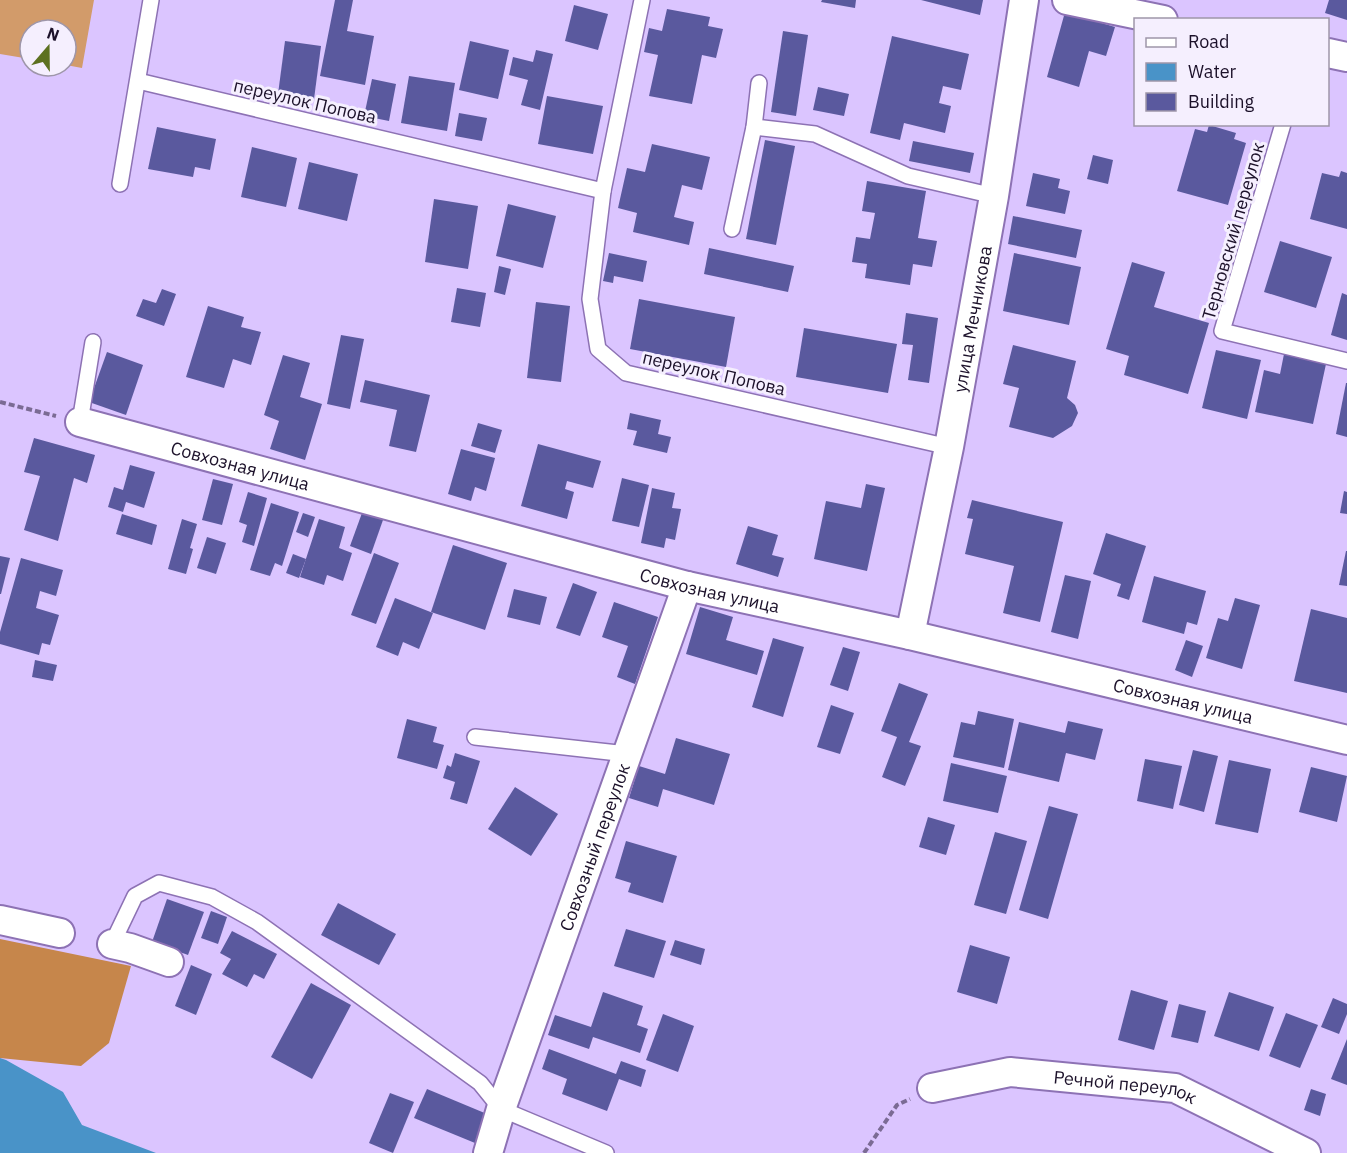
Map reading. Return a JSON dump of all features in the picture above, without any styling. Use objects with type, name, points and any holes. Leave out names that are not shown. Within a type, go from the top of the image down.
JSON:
[{"type":"street","name":"улица Мечникова","points":[[910,635],[949,447],[994,196],[1024,0]]},
{"type":"street","points":[[1067,0],[1152,18]]},
{"type":"street","points":[[1329,53],[1347,57]]},
{"type":"street","name":"Совхозная улица","points":[[80,422],[687,586],[910,635],[1347,740]]},
{"type":"street","name":"Совхозный переулок","points":[[488,1153],[501,1109],[687,586]]},
{"type":"street","points":[[0,920],[60,933]]},
{"type":"street","points":[[112,944],[169,962]]},
{"type":"street","name":"Речной переулок","points":[[932,1088],[1010,1072],[1175,1088],[1306,1153]]},
{"type":"lane","points":[[120,184],[151,0]]},
{"type":"lane","name":"переулок Попова","points":[[642,0],[603,191],[590,299],[598,349],[626,373],[949,447]]},
{"type":"lane","name":"переулок Попова","points":[[138,81],[603,191]]},
{"type":"lane","points":[[732,229],[754,127],[759,83]]},
{"type":"lane","name":"Терновский переулок","points":[[1281,126],[1222,331],[1347,361]]},
{"type":"lane","points":[[754,127],[815,134],[908,176],[994,196]]},
{"type":"lane","points":[[80,422],[93,342]]},
{"type":"lane","points":[[475,737],[627,754]]},
{"type":"lane","points":[[112,944],[135,896],[159,883],[212,897],[257,922],[480,1083],[501,1109],[606,1153]]},
{"type":"path","points":[[0,402],[80,422]]},
{"type":"path","points":[[864,1153],[897,1105],[932,1088]]},
{"type":"shaded area","points":[[0,0],[94,0],[82,68],[78,67],[78,18],[18,18],[18,57],[0,54]]},
{"type":"shaded area","points":[[0,939],[131,966],[109,1043],[81,1066],[0,1058]]},
{"type":"water","points":[[0,1058],[63,1092],[82,1125],[156,1153],[0,1153]]},
{"type":"building","points":[[335,0],[353,0],[347,31],[374,36],[365,85],[320,76]]},
{"type":"building","points":[[822,0],[856,0],[855,8],[821,2]]},
{"type":"building","points":[[921,0],[983,0],[980,15]]},
{"type":"building","points":[[1329,0],[1347,0],[1347,20],[1325,13]]},
{"type":"building","points":[[574,5],[608,14],[598,50],[565,41]]},
{"type":"building","points":[[667,9],[710,17],[708,26],[723,29],[716,58],[702,55],[692,104],[649,96],[658,55],[644,52],[649,28],[662,31]]},
{"type":"building","points":[[1065,12],[1115,27],[1106,56],[1089,51],[1079,87],[1047,77]]},
{"type":"building","points":[[783,31],[808,35],[796,116],[771,112]]},
{"type":"building","points":[[892,36],[969,54],[961,90],[943,86],[939,103],[951,106],[945,133],[904,123],[900,140],[870,133]]},
{"type":"building","points":[[285,41],[321,46],[314,99],[278,94]]},
{"type":"building","points":[[470,41],[509,50],[498,99],[459,90]]},
{"type":"building","points":[[536,50],[553,54],[540,110],[521,105],[528,80],[509,75],[513,57],[533,62]]},
{"type":"building","points":[[409,76],[455,83],[447,131],[401,123]]},
{"type":"building","points":[[372,79],[396,84],[389,121],[364,116]]},
{"type":"building","points":[[818,87],[849,94],[844,116],[813,110]]},
{"type":"building","points":[[547,96],[603,106],[593,154],[538,144]]},
{"type":"building","points":[[459,113],[487,118],[482,141],[455,136]]},
{"type":"building","points":[[1209,126],[1212,126],[1236,133],[1234,139],[1246,143],[1228,205],[1177,191],[1195,129],[1207,132]]},
{"type":"building","points":[[157,127],[216,139],[210,170],[195,167],[193,177],[148,169]]},
{"type":"building","points":[[765,140],[795,146],[776,245],[746,239]]},
{"type":"building","points":[[913,141],[974,153],[970,173],[909,161]]},
{"type":"building","points":[[652,144],[710,157],[702,190],[682,185],[674,217],[694,222],[689,245],[633,232],[637,213],[618,208],[627,168],[645,172]]},
{"type":"building","points":[[252,147],[297,158],[286,207],[241,197]]},
{"type":"building","points":[[1093,155],[1113,160],[1108,184],[1087,179]]},
{"type":"building","points":[[309,162],[358,174],[347,221],[298,209]]},
{"type":"building","points":[[1341,171],[1347,173],[1347,229],[1310,219],[1322,173],[1339,177]]},
{"type":"building","points":[[1033,173],[1060,179],[1058,188],[1070,191],[1065,214],[1026,206]]},
{"type":"building","points":[[867,181],[926,191],[918,238],[937,241],[932,267],[913,264],[910,285],[865,278],[867,264],[852,262],[856,237],[870,239],[875,213],[862,211]]},
{"type":"building","points":[[434,199],[478,206],[468,269],[425,262]]},
{"type":"building","points":[[508,204],[556,216],[543,268],[496,256]]},
{"type":"building","points":[[1013,216],[1082,230],[1076,258],[1008,244]]},
{"type":"building","points":[[1280,241],[1332,257],[1316,308],[1264,292]]},
{"type":"building","points":[[709,248],[794,266],[788,292],[704,274]]},
{"type":"building","points":[[609,253],[647,261],[643,282],[614,276],[613,283],[603,281]]},
{"type":"building","points":[[1014,253],[1081,267],[1069,325],[1003,311]]},
{"type":"building","points":[[1132,262],[1165,272],[1154,307],[1209,323],[1188,394],[1124,375],[1129,356],[1106,349]]},
{"type":"building","points":[[499,266],[511,269],[505,295],[494,292]]},
{"type":"building","points":[[457,288],[486,293],[480,327],[451,322]]},
{"type":"building","points":[[162,289],[176,294],[164,326],[136,316],[143,299],[156,303]]},
{"type":"building","points":[[1342,293],[1347,295],[1347,340],[1331,335]]},
{"type":"building","points":[[639,299],[735,317],[726,367],[630,349]]},
{"type":"building","points":[[536,302],[570,306],[561,382],[527,378]]},
{"type":"building","points":[[208,306],[244,317],[241,327],[261,332],[251,365],[233,359],[224,388],[186,377]]},
{"type":"building","points":[[906,313],[938,318],[929,383],[908,380],[913,345],[902,344]]},
{"type":"building","points":[[804,328],[897,344],[888,393],[796,377]]},
{"type":"building","points":[[341,335],[364,339],[350,409],[327,404]]},
{"type":"building","points":[[1013,345],[1076,361],[1067,398],[1075,405],[1078,413],[1072,426],[1053,438],[1009,427],[1019,388],[1003,384]]},
{"type":"building","points":[[1216,350],[1261,360],[1247,419],[1202,408]]},
{"type":"building","points":[[107,352],[143,365],[126,415],[89,402]]},
{"type":"building","points":[[1284,354],[1326,364],[1313,424],[1255,412],[1264,370],[1280,374]]},
{"type":"building","points":[[283,355],[310,363],[300,397],[322,404],[305,460],[270,449],[279,421],[264,415]]},
{"type":"building","points":[[365,380],[430,395],[416,452],[389,446],[397,410],[360,402]]},
{"type":"building","points":[[1347,383],[1347,437],[1336,434]]},
{"type":"building","points":[[630,413],[661,420],[658,434],[671,437],[667,453],[633,445],[637,431],[627,429]]},
{"type":"building","points":[[478,423],[502,430],[495,453],[471,446]]},
{"type":"building","points":[[34,438],[95,455],[87,483],[74,478],[58,541],[24,530],[40,476],[24,472]]},
{"type":"building","points":[[538,444],[601,461],[593,488],[567,481],[565,489],[574,492],[567,519],[521,506]]},
{"type":"building","points":[[461,449],[495,458],[486,491],[475,487],[471,501],[448,494]]},
{"type":"building","points":[[130,465],[155,472],[144,508],[126,502],[123,512],[108,507],[114,487],[123,490]]},
{"type":"building","points":[[622,478],[649,485],[639,527],[612,521]]},
{"type":"building","points":[[213,479],[233,484],[222,525],[202,520]]},
{"type":"building","points":[[866,484],[885,488],[867,571],[814,559],[826,501],[861,508]]},
{"type":"building","points":[[652,488],[675,493],[672,508],[681,509],[675,540],[666,538],[664,548],[641,543]]},
{"type":"building","points":[[1344,491],[1347,492],[1347,514],[1340,513]]},
{"type":"building","points":[[248,492],[267,498],[254,546],[242,542],[247,525],[239,522]]},
{"type":"building","points":[[972,500],[1063,522],[1040,622],[1003,613],[1014,566],[965,554],[973,519],[967,518]]},
{"type":"building","points":[[271,503],[299,512],[282,566],[275,563],[270,576],[250,570]]},
{"type":"building","points":[[303,513],[315,517],[308,537],[296,532]]},
{"type":"building","points":[[362,513],[383,520],[371,554],[350,546]]},
{"type":"building","points":[[122,514],[157,525],[152,545],[116,534]]},
{"type":"building","points":[[182,519],[197,524],[186,574],[168,569]]},
{"type":"building","points":[[319,519],[345,527],[339,548],[352,553],[343,581],[327,575],[324,585],[300,577]]},
{"type":"building","points":[[748,526],[778,535],[772,555],[784,558],[778,577],[736,564]]},
{"type":"building","points":[[1106,533],[1146,546],[1129,600],[1117,596],[1121,584],[1093,574]]},
{"type":"building","points":[[207,537],[226,543],[216,574],[197,568]]},
{"type":"building","points":[[453,545],[507,563],[485,630],[431,612]]},
{"type":"building","points":[[1347,551],[1347,586],[1339,585]]},
{"type":"building","points":[[374,553],[399,563],[376,624],[351,615]]},
{"type":"building","points":[[293,554],[306,559],[299,578],[286,573]]},
{"type":"building","points":[[0,556],[10,558],[1,594],[0,594]]},
{"type":"building","points":[[21,558],[63,570],[56,596],[40,591],[36,608],[59,615],[50,645],[42,643],[39,655],[0,644],[0,632]]},
{"type":"building","points":[[1065,575],[1091,581],[1078,639],[1051,632]]},
{"type":"building","points":[[1154,576],[1206,591],[1197,625],[1187,622],[1184,634],[1142,622]]},
{"type":"building","points":[[573,583],[597,592],[580,636],[556,628]]},
{"type":"building","points":[[514,589],[547,597],[540,625],[507,617]]},
{"type":"building","points":[[395,598],[433,613],[419,649],[403,642],[398,656],[376,647]]},
{"type":"building","points":[[1235,598],[1260,605],[1242,669],[1206,658],[1218,618],[1228,621]]},
{"type":"building","points":[[614,602],[658,617],[635,684],[617,677],[628,646],[602,637]]},
{"type":"building","points":[[700,607],[733,617],[726,640],[764,651],[757,675],[686,654]]},
{"type":"building","points":[[1311,609],[1347,618],[1347,693],[1294,681]]},
{"type":"building","points":[[773,638],[804,647],[783,717],[752,707]]},
{"type":"building","points":[[1186,640],[1203,646],[1192,677],[1175,670]]},
{"type":"building","points":[[843,647],[860,652],[848,691],[830,685]]},
{"type":"building","points":[[35,660],[57,665],[53,681],[32,677]]},
{"type":"building","points":[[899,683],[928,694],[909,742],[921,746],[905,786],[882,777],[897,737],[881,731]]},
{"type":"building","points":[[831,705],[854,713],[840,754],[817,747]]},
{"type":"building","points":[[978,711],[1014,719],[1004,768],[953,757],[961,722],[975,725]]},
{"type":"building","points":[[407,719],[437,727],[433,742],[444,745],[437,769],[397,758]]},
{"type":"building","points":[[1068,721],[1103,729],[1095,760],[1066,753],[1059,782],[1008,770],[1019,722],[1065,733]]},
{"type":"building","points":[[676,738],[730,754],[714,805],[663,789],[658,807],[629,798],[639,766],[665,774]]},
{"type":"building","points":[[1193,750],[1218,756],[1204,812],[1179,805]]},
{"type":"building","points":[[455,753],[480,761],[467,804],[450,799],[455,782],[443,778],[447,765],[451,767]]},
{"type":"building","points":[[1145,759],[1182,766],[1173,809],[1137,801]]},
{"type":"building","points":[[1229,760],[1271,769],[1258,833],[1215,824]]},
{"type":"building","points":[[951,763],[1007,776],[998,813],[943,801]]},
{"type":"building","points":[[1311,767],[1347,776],[1337,822],[1299,812]]},
{"type":"building","points":[[515,787],[558,814],[531,856],[488,829]]},
{"type":"building","points":[[1049,806],[1078,814],[1048,919],[1019,910]]},
{"type":"building","points":[[928,817],[955,825],[946,855],[919,847]]},
{"type":"building","points":[[995,832],[1027,841],[1006,914],[974,905]]},
{"type":"building","points":[[626,841],[677,856],[663,903],[628,892],[631,883],[615,878]]},
{"type":"building","points":[[167,899],[204,912],[188,955],[152,942]]},
{"type":"building","points":[[338,903],[396,934],[379,965],[321,935]]},
{"type":"building","points":[[211,911],[227,917],[218,944],[201,938]]},
{"type":"building","points":[[626,929],[666,941],[654,978],[614,966]]},
{"type":"building","points":[[232,931],[277,954],[264,979],[254,974],[247,987],[222,974],[231,959],[220,953]]},
{"type":"building","points":[[675,940],[705,949],[701,965],[670,955]]},
{"type":"building","points":[[970,945],[1010,957],[997,1004],[957,992]]},
{"type":"building","points":[[191,965],[212,974],[196,1015],[175,1006]]},
{"type":"building","points":[[311,983],[351,1005],[312,1079],[271,1057]]},
{"type":"building","points":[[1131,990],[1168,1001],[1154,1050],[1118,1040]]},
{"type":"building","points":[[603,992],[643,1006],[637,1025],[648,1029],[640,1053],[593,1037],[589,1049],[548,1035],[555,1015],[591,1027]]},
{"type":"building","points":[[1229,992],[1274,1007],[1259,1051],[1214,1036]]},
{"type":"building","points":[[1333,998],[1347,1004],[1347,1014],[1339,1034],[1321,1027]]},
{"type":"building","points":[[1179,1004],[1206,1011],[1198,1043],[1171,1037]]},
{"type":"building","points":[[1286,1013],[1318,1025],[1300,1068],[1269,1056]]},
{"type":"building","points":[[663,1014],[694,1026],[678,1072],[646,1060]]},
{"type":"building","points":[[1347,1039],[1347,1085],[1331,1079]]},
{"type":"building","points":[[549,1049],[616,1074],[621,1061],[646,1070],[641,1087],[619,1079],[607,1111],[562,1094],[567,1079],[542,1069]]},
{"type":"building","points":[[427,1089],[487,1114],[475,1143],[414,1118]]},
{"type":"building","points":[[1311,1089],[1326,1094],[1320,1116],[1304,1110]]},
{"type":"building","points":[[390,1093],[414,1102],[393,1153],[369,1143]]}]
